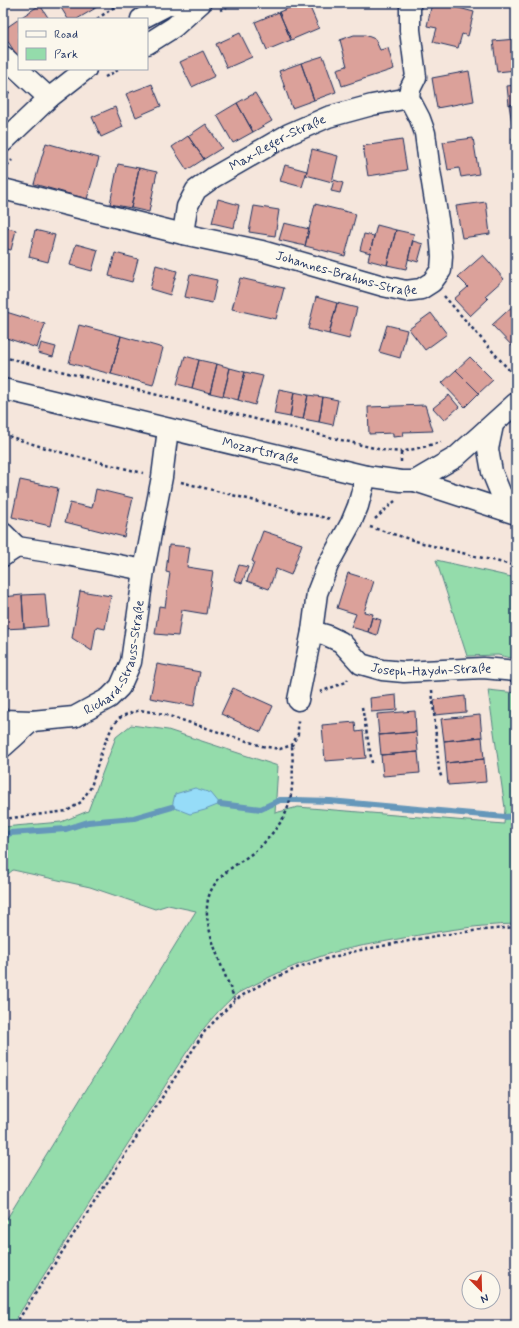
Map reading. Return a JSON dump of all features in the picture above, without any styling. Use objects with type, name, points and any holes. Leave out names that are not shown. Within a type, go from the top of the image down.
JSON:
[{"type":"street","points":[[143,18],[166,6],[176,3]]},
{"type":"street","points":[[148,43],[174,27],[201,3]]},
{"type":"street","points":[[409,98],[410,89],[416,77],[410,30],[410,3]]},
{"type":"street","points":[[3,56],[18,70]]},
{"type":"street","points":[[18,70],[49,98]]},
{"type":"street","points":[[3,142],[49,98],[85,70]]},
{"type":"street","name":"Max-Reger-Straße","points":[[183,234],[187,207],[196,190],[214,177],[289,134],[328,117],[372,105],[409,98]]},
{"type":"street","name":"Johannes-Brahms-Straße","points":[[3,189],[183,234],[262,251],[406,291],[421,289],[432,282],[441,270],[442,256],[440,232],[428,164],[425,133],[420,119],[409,98]]},
{"type":"street","name":"Mozartstraße","points":[[3,389],[366,476],[408,481],[516,514]]},
{"type":"street","points":[[408,481],[456,457],[516,403]]},
{"type":"street","points":[[493,425],[488,449],[492,472],[501,494],[516,514]]},
{"type":"street","name":"Richard-Strauss-Straße","points":[[3,720],[32,721],[74,717],[109,698],[120,687],[131,662],[144,570],[162,477],[168,429]]},
{"type":"street","points":[[298,700],[318,594],[328,565],[351,523],[358,506],[366,476]]},
{"type":"street","points":[[3,532],[10,552],[62,554],[144,570]]},
{"type":"street","name":"Joseph-Haydn-Straße","points":[[312,631],[326,634],[341,642],[360,664],[382,670],[404,672],[482,668],[516,671]]},
{"type":"street","points":[[3,747],[32,721]]},
{"type":"path","points":[[98,18],[120,3]]},
{"type":"path","points":[[507,3],[516,8]]},
{"type":"path","points":[[432,282],[516,378],[510,384]]},
{"type":"path","points":[[3,357],[382,450],[401,452],[443,441]]},
{"type":"path","points":[[3,434],[21,441],[72,455],[299,512],[351,523],[429,545],[516,566]]},
{"type":"path","points":[[370,528],[376,518],[399,496],[408,481]]},
{"type":"path","points":[[236,1000],[213,942],[207,921],[209,894],[218,878],[259,847],[283,819],[291,796],[293,770],[292,745],[298,734],[298,700],[346,682],[360,664]]},
{"type":"path","points":[[431,671],[439,770],[442,779]]},
{"type":"path","points":[[362,707],[372,763]]},
{"type":"path","points":[[3,819],[67,811],[81,802],[91,787],[102,750],[113,725],[122,716],[140,710],[163,714],[262,746],[280,749],[292,745]]},
{"type":"path","points":[[15,1325],[205,1031],[236,1000],[258,986],[299,967],[356,951],[435,936],[516,927]]},
{"type":"green space","points":[[436,560],[516,578],[516,659],[498,655],[467,656]]},
{"type":"green space","points":[[488,690],[516,693],[516,924],[454,929],[344,950],[296,965],[238,993],[212,1018],[190,1047],[12,1325],[3,1325],[3,1225],[196,911],[168,905],[155,909],[90,887],[13,870],[3,878],[3,827],[61,822],[88,811],[116,737],[131,725],[168,730],[278,766],[275,813],[298,807],[504,824],[505,808]]},
{"type":"water","points":[[195,788],[211,793],[220,804],[190,814],[172,807],[175,794]]},
{"type":"building","points":[[58,3],[90,3],[94,9],[79,18],[67,18]]},
{"type":"building","points":[[90,3],[103,3],[94,9]]},
{"type":"building","points":[[301,3],[308,3],[319,28],[291,40],[279,12]]},
{"type":"building","points":[[432,3],[440,3],[474,12],[468,36],[462,34],[458,48],[433,42],[437,28],[427,26]]},
{"type":"building","points":[[40,5],[48,18],[20,18]]},
{"type":"building","points":[[279,12],[291,40],[267,50],[255,22]]},
{"type":"building","points":[[18,20],[18,57],[3,34],[3,30]]},
{"type":"building","points":[[240,33],[252,57],[227,68],[216,44]]},
{"type":"building","points":[[354,35],[365,35],[375,39],[380,50],[388,48],[394,69],[342,86],[337,69],[347,66],[340,40]]},
{"type":"building","points":[[516,39],[516,70],[497,72],[493,41]]},
{"type":"building","points":[[203,51],[215,76],[192,87],[180,62]]},
{"type":"building","points":[[323,56],[336,92],[314,100],[301,63]]},
{"type":"building","points":[[301,63],[314,100],[292,108],[279,71]]},
{"type":"building","points":[[469,71],[474,101],[437,108],[432,78]]},
{"type":"building","points":[[152,84],[161,106],[136,117],[126,94]]},
{"type":"building","points":[[516,85],[516,104],[509,105],[507,86]]},
{"type":"building","points":[[255,93],[272,121],[253,132],[237,103]]},
{"type":"building","points":[[237,103],[253,132],[233,143],[217,115]]},
{"type":"building","points":[[516,104],[516,123],[512,123],[509,105]]},
{"type":"building","points":[[115,107],[123,127],[101,137],[92,117]]},
{"type":"building","points":[[206,124],[222,148],[204,159],[188,136]]},
{"type":"building","points":[[188,136],[204,159],[187,170],[172,147]]},
{"type":"building","points":[[516,137],[516,153],[514,153],[512,138]]},
{"type":"building","points":[[473,138],[479,174],[461,177],[459,168],[448,170],[443,142]]},
{"type":"building","points":[[402,140],[407,170],[368,176],[363,146]]},
{"type":"building","points":[[46,143],[99,158],[87,199],[34,184]]},
{"type":"building","points":[[312,149],[338,156],[332,182],[306,175]]},
{"type":"building","points":[[118,164],[139,168],[131,208],[110,204]]},
{"type":"building","points":[[285,165],[307,171],[302,187],[280,181]]},
{"type":"building","points":[[139,168],[157,172],[149,212],[131,208]]},
{"type":"building","points":[[334,180],[343,183],[340,193],[331,191]]},
{"type":"building","points":[[218,199],[239,205],[234,228],[212,223]]},
{"type":"building","points":[[486,202],[490,234],[462,238],[456,206]]},
{"type":"building","points":[[315,204],[356,214],[345,256],[305,246]]},
{"type":"building","points":[[254,206],[279,210],[275,236],[249,232]]},
{"type":"building","points":[[284,223],[309,229],[305,246],[279,240]]},
{"type":"building","points":[[377,225],[396,230],[387,265],[368,260]]},
{"type":"building","points":[[3,227],[16,230],[11,250],[3,248]]},
{"type":"building","points":[[35,230],[55,235],[48,262],[29,257]]},
{"type":"building","points":[[396,230],[414,234],[406,269],[387,265]]},
{"type":"building","points":[[364,234],[374,236],[370,253],[360,250]]},
{"type":"building","points":[[413,241],[423,244],[418,262],[408,259]]},
{"type":"building","points":[[76,244],[98,250],[92,271],[70,265]]},
{"type":"building","points":[[115,253],[138,259],[132,282],[109,276]]},
{"type":"building","points":[[483,255],[504,279],[485,296],[488,299],[470,316],[454,299],[468,287],[458,277]]},
{"type":"building","points":[[156,265],[177,271],[170,295],[150,289]]},
{"type":"building","points":[[190,274],[217,280],[212,303],[185,297]]},
{"type":"building","points":[[240,278],[284,288],[276,319],[232,309]]},
{"type":"building","points":[[316,297],[337,303],[329,334],[308,329]]},
{"type":"building","points":[[337,303],[357,308],[349,339],[329,334]]},
{"type":"building","points":[[516,303],[516,350],[492,325]]},
{"type":"building","points":[[3,311],[45,324],[37,348],[3,337]]},
{"type":"building","points":[[431,313],[447,334],[425,350],[409,329]]},
{"type":"building","points":[[79,325],[121,336],[111,374],[69,363]]},
{"type":"building","points":[[387,325],[407,330],[400,358],[379,352]]},
{"type":"building","points":[[121,336],[163,348],[153,385],[111,374]]},
{"type":"building","points":[[41,343],[56,347],[53,357],[38,353]]},
{"type":"building","points":[[185,356],[199,360],[192,388],[177,384]]},
{"type":"building","points":[[470,357],[493,380],[479,393],[456,370]]},
{"type":"building","points":[[199,360],[217,364],[210,393],[192,388]]},
{"type":"building","points":[[217,364],[230,368],[223,396],[210,393]]},
{"type":"building","points":[[230,368],[245,372],[238,400],[223,396]]},
{"type":"building","points":[[456,370],[479,393],[465,407],[442,383]]},
{"type":"building","points":[[245,372],[263,376],[255,405],[238,400]]},
{"type":"building","points":[[279,389],[294,392],[290,417],[274,414]]},
{"type":"building","points":[[294,392],[308,395],[303,419],[290,417]]},
{"type":"building","points":[[308,395],[323,397],[319,422],[303,419]]},
{"type":"building","points":[[449,395],[459,407],[444,420],[433,408]]},
{"type":"building","points":[[323,397],[338,400],[333,425],[319,422]]},
{"type":"building","points":[[425,405],[433,431],[403,432],[404,436],[393,437],[393,433],[369,434],[368,407]]},
{"type":"building","points":[[20,480],[58,488],[50,526],[12,517]]},
{"type":"building","points":[[96,489],[133,498],[124,537],[65,522],[70,503],[92,508]]},
{"type":"building","points":[[263,531],[302,544],[291,575],[276,569],[269,589],[247,581],[254,562],[252,561]]},
{"type":"building","points":[[169,545],[190,547],[187,567],[213,571],[206,614],[182,610],[178,636],[155,634],[159,606],[165,607],[170,573],[166,572]]},
{"type":"building","points":[[239,565],[248,567],[242,583],[234,580]]},
{"type":"building","points":[[348,573],[374,581],[364,612],[373,614],[368,632],[351,627],[356,614],[337,608]]},
{"type":"building","points":[[80,591],[111,596],[105,629],[96,627],[92,651],[72,638]]},
{"type":"building","points":[[45,594],[48,626],[24,628],[22,595]]},
{"type":"building","points":[[22,595],[24,628],[3,629],[3,597]]},
{"type":"building","points":[[372,617],[381,620],[377,635],[368,632]]},
{"type":"building","points":[[157,664],[200,672],[194,706],[150,698]]},
{"type":"building","points":[[233,688],[273,706],[261,732],[221,714]]},
{"type":"building","points":[[396,695],[397,710],[371,712],[370,698]]},
{"type":"building","points":[[465,696],[466,712],[435,715],[434,700]]},
{"type":"building","points":[[415,711],[416,732],[379,735],[377,714]]},
{"type":"building","points":[[480,715],[482,737],[444,741],[441,719]]},
{"type":"building","points":[[355,722],[356,732],[363,731],[366,758],[325,761],[322,725]]},
{"type":"building","points":[[416,732],[418,752],[381,755],[379,735]]},
{"type":"building","points":[[482,737],[484,759],[446,763],[444,741]]},
{"type":"building","points":[[418,752],[420,773],[383,776],[381,755]]},
{"type":"building","points":[[484,759],[486,782],[448,785],[446,763]]},
{"type":"waterway","points":[[220,804],[261,809],[280,800],[330,801],[505,817],[516,816]]},
{"type":"waterway","points":[[3,838],[10,833],[66,829],[88,822],[134,818],[172,807]]}]
